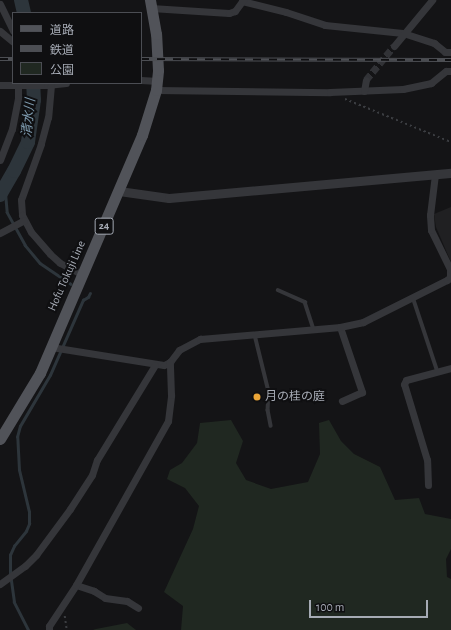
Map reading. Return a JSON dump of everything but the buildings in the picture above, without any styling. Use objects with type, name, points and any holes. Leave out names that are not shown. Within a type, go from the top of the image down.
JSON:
[{"type":"main road","name":"Hofu Tokuji Line","points":[[0,439],[40,373],[142,135],[157,85],[157,47],[151,4]]},
{"type":"street","points":[[394,46],[403,33],[432,0]]},
{"type":"street","points":[[151,4],[229,13],[234,11],[242,1],[286,12],[325,25],[403,33],[434,43],[445,52],[451,52]]},
{"type":"street","points":[[0,4],[12,29]]},
{"type":"street","points":[[0,31],[12,41]]},
{"type":"street","points":[[142,80],[157,85],[330,92],[364,91],[403,89],[431,83],[446,71],[451,71]]},
{"type":"street","points":[[364,91],[366,80]]},
{"type":"street","points":[[0,160],[12,129],[20,84]]},
{"type":"street","points":[[0,85],[58,84]]},
{"type":"street","points":[[49,85],[48,117],[41,144],[21,200],[24,220],[31,232],[50,254],[60,262],[82,274]]},
{"type":"street","points":[[119,191],[169,198],[451,173]]},
{"type":"street","points":[[51,347],[155,365],[164,365],[170,362],[179,350],[200,339],[314,330],[340,327],[363,322],[447,280],[451,274],[432,230],[430,215],[435,174]]},
{"type":"street","points":[[0,233],[24,220]]},
{"type":"street","points":[[340,327],[362,392],[342,401]]},
{"type":"street","points":[[49,630],[49,626],[76,585],[168,421],[171,395],[170,362]]},
{"type":"street","points":[[0,584],[25,566],[36,555],[70,509],[92,474],[97,460],[155,365]]},
{"type":"street","points":[[428,485],[427,460],[404,384],[406,380],[451,368]]},
{"type":"street","points":[[76,585],[105,598],[127,601],[138,608]]},
{"type":"lane","points":[[278,290],[305,302],[314,330]]},
{"type":"lane","points":[[413,297],[438,372]]},
{"type":"lane","points":[[255,335],[269,392],[268,410],[271,426]]},
{"type":"path","points":[[330,92],[451,142]]},
{"type":"path","points":[[61,607],[66,610],[68,630]]},
{"type":"shaded area","points":[[451,207],[451,262],[436,227],[434,214]]},
{"type":"green space","points":[[231,420],[243,441],[236,463],[246,480],[271,489],[308,482],[320,454],[319,423],[329,420],[341,441],[354,454],[380,467],[395,500],[419,498],[425,514],[451,519],[451,549],[446,559],[447,577],[451,579],[451,630],[181,630],[183,606],[164,592],[193,529],[199,506],[185,488],[167,479],[170,470],[182,463],[197,443],[200,423]]},
{"type":"green space","points":[[127,623],[136,630],[93,630],[96,629]]},
{"type":"waterway","name":"清水川","points":[[21,0],[24,12]]},
{"type":"waterway","name":"清水川","points":[[0,195],[28,142],[34,100],[33,84]]},
{"type":"waterway","points":[[5,187],[7,212],[25,245],[40,263],[71,284]]},
{"type":"waterway","points":[[28,630],[14,602],[10,573],[10,555],[14,546],[26,531],[29,524],[29,512],[19,470],[17,437],[20,426],[50,375],[83,300],[88,297],[90,293]]},
{"type":"tunnel","points":[[366,80],[394,46]]},
{"type":"railway","points":[[0,59],[12,59]]},
{"type":"railway","points":[[142,59],[451,60]]},
{"type":"place","name":"月の桂の庭","points":[[257,397]]}]
